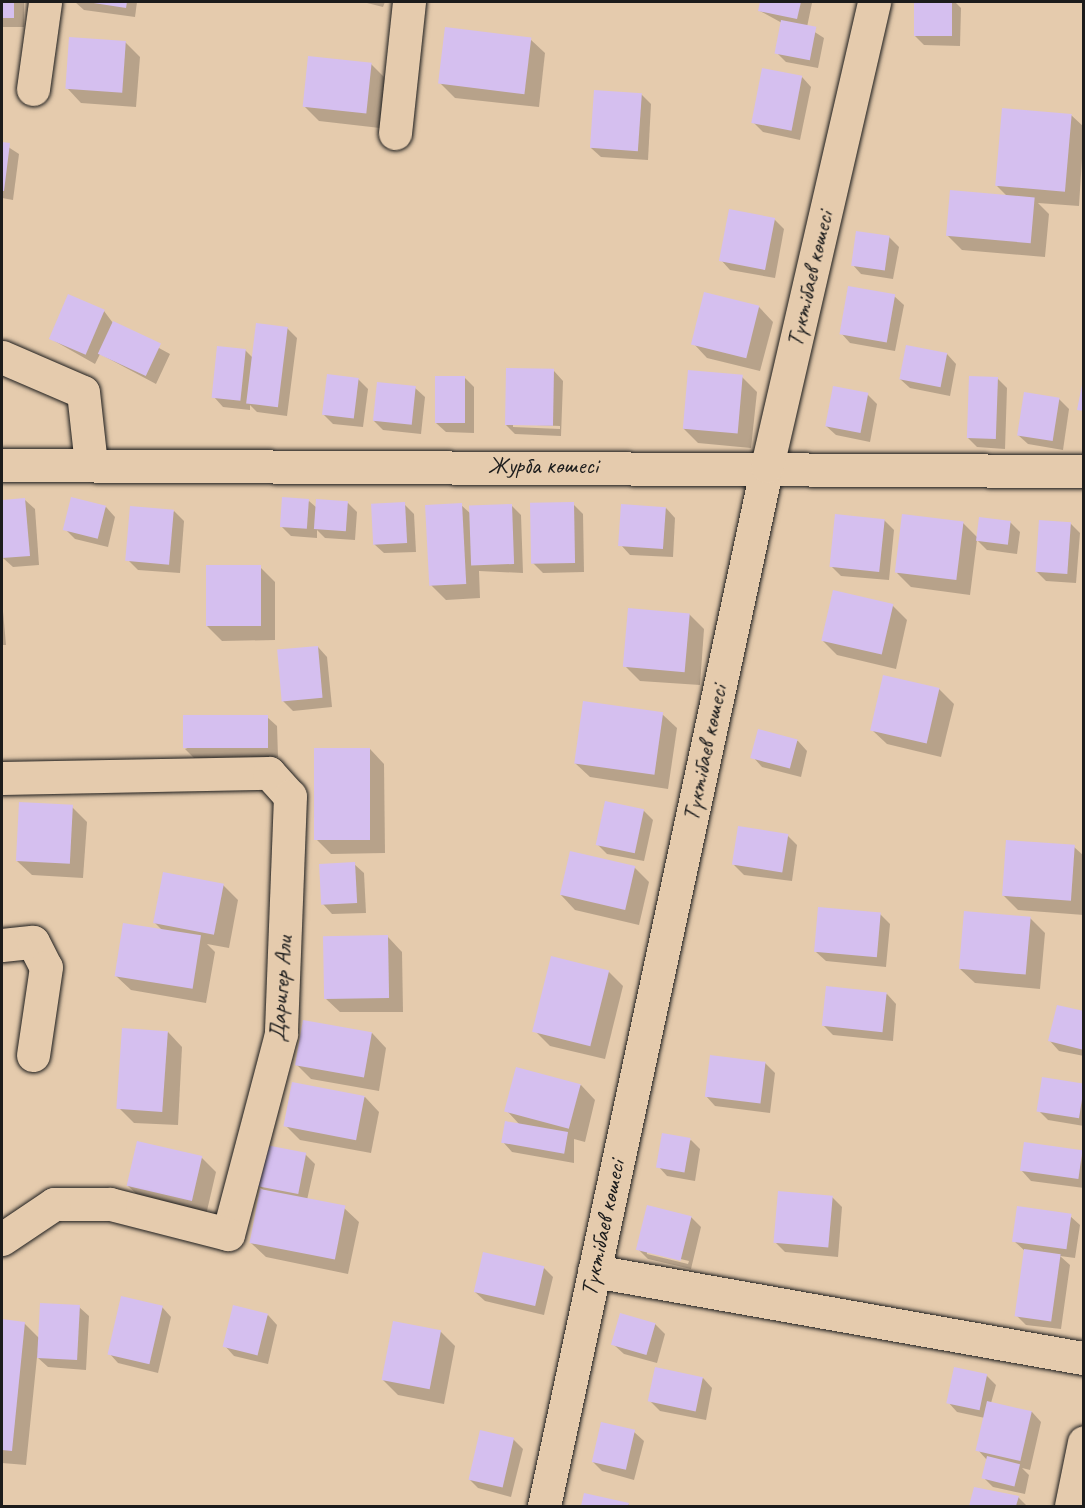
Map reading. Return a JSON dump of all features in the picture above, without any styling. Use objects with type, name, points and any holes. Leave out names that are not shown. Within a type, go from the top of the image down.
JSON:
[{"type":"street","points":[[33,88],[45,2]]},
{"type":"street","points":[[395,133],[409,2]]},
{"type":"street","name":"Түктібаев көшесі","points":[[544,1506],[767,466],[874,2]]},
{"type":"street","points":[[2,357],[83,392],[91,465]]},
{"type":"street","name":"Журба көшесі","points":[[2,465],[767,466],[1083,471]]},
{"type":"street","name":"Даригер Али","points":[[2,778],[269,773],[290,796],[282,1034],[228,1234],[110,1204],[54,1204],[2,1239]]},
{"type":"street","points":[[2,945],[33,942],[46,967],[33,1055]]},
{"type":"street","points":[[594,1271],[1083,1359]]},
{"type":"street","points":[[1071,1506],[1083,1442]]},
{"type":"building","points":[[2,2],[14,2],[14,18],[2,18]]},
{"type":"building","points":[[87,2],[127,2],[126,8]]},
{"type":"building","points":[[760,2],[801,2],[797,19],[758,11]]},
{"type":"building","points":[[914,2],[952,2],[952,36],[914,36]]},
{"type":"building","points":[[781,20],[816,27],[810,60],[775,53]]},
{"type":"building","points":[[445,27],[531,38],[524,94],[438,84]]},
{"type":"building","points":[[69,37],[126,41],[122,93],[65,89]]},
{"type":"building","points":[[308,56],[372,63],[366,113],[303,107]]},
{"type":"building","points":[[762,68],[802,76],[792,131],[751,123]]},
{"type":"building","points":[[594,90],[642,93],[638,151],[590,148]]},
{"type":"building","points":[[1002,108],[1072,114],[1065,192],[995,186]]},
{"type":"building","points":[[2,142],[10,143],[4,191],[2,191]]},
{"type":"building","points":[[950,190],[1035,197],[1031,243],[946,236]]},
{"type":"building","points":[[729,209],[775,218],[765,270],[719,261]]},
{"type":"building","points":[[856,231],[890,236],[885,270],[851,266]]},
{"type":"building","points":[[848,286],[895,294],[887,343],[839,334]]},
{"type":"building","points":[[704,292],[759,306],[746,358],[691,344]]},
{"type":"building","points":[[68,294],[105,310],[86,355],[49,339]]},
{"type":"building","points":[[113,321],[161,343],[146,376],[98,354]]},
{"type":"building","points":[[256,323],[288,327],[278,407],[246,403]]},
{"type":"building","points":[[906,345],[947,353],[941,387],[899,379]]},
{"type":"building","points":[[217,346],[246,349],[240,401],[212,398]]},
{"type":"building","points":[[506,368],[554,369],[553,426],[505,425]]},
{"type":"building","points":[[688,370],[743,375],[738,434],[683,429]]},
{"type":"building","points":[[327,374],[359,378],[354,419],[322,415]]},
{"type":"building","points":[[1084,375],[1084,411],[1077,410]]},
{"type":"building","points":[[435,376],[465,376],[465,423],[435,423]]},
{"type":"building","points":[[969,376],[998,377],[996,439],[967,438]]},
{"type":"building","points":[[377,382],[416,386],[412,425],[373,421]]},
{"type":"building","points":[[833,386],[868,393],[861,433],[825,426]]},
{"type":"building","points":[[1024,392],[1060,398],[1053,441],[1017,435]]},
{"type":"building","points":[[71,497],[106,506],[98,539],[63,530]]},
{"type":"building","points":[[282,497],[309,499],[307,529],[280,527]]},
{"type":"building","points":[[25,498],[30,556],[2,558],[2,500]]},
{"type":"building","points":[[316,499],[348,501],[346,531],[314,529]]},
{"type":"building","points":[[405,502],[407,543],[373,545],[371,504]]},
{"type":"building","points":[[574,502],[575,563],[531,564],[530,503]]},
{"type":"building","points":[[462,503],[466,584],[429,586],[425,505]]},
{"type":"building","points":[[512,504],[514,564],[471,565],[469,506]]},
{"type":"building","points":[[621,504],[666,507],[663,549],[618,546]]},
{"type":"building","points":[[130,506],[174,510],[169,565],[125,561]]},
{"type":"building","points":[[835,514],[885,519],[879,572],[829,567]]},
{"type":"building","points":[[902,514],[964,522],[956,580],[895,573]]},
{"type":"building","points":[[979,517],[1011,521],[1008,545],[976,541]]},
{"type":"building","points":[[1039,520],[1071,522],[1067,574],[1035,572]]},
{"type":"building","points":[[206,565],[261,565],[261,626],[206,626]]},
{"type":"building","points":[[833,590],[893,604],[882,655],[821,641]]},
{"type":"building","points":[[628,608],[690,613],[685,672],[623,667]]},
{"type":"building","points":[[318,646],[323,698],[282,701],[277,650]]},
{"type":"building","points":[[883,675],[940,688],[927,744],[870,731]]},
{"type":"building","points":[[583,701],[663,712],[654,775],[574,763]]},
{"type":"building","points":[[183,715],[268,715],[268,748],[183,748]]},
{"type":"building","points":[[758,729],[798,740],[790,769],[750,758]]},
{"type":"building","points":[[314,748],[370,748],[370,840],[314,840]]},
{"type":"building","points":[[605,801],[644,809],[635,853],[596,845]]},
{"type":"building","points":[[19,802],[73,805],[70,864],[16,861]]},
{"type":"building","points":[[738,826],[788,834],[782,872],[732,865]]},
{"type":"building","points":[[1006,840],[1075,845],[1071,901],[1002,896]]},
{"type":"building","points":[[570,851],[635,866],[625,910],[560,895]]},
{"type":"building","points":[[355,862],[357,903],[321,905],[319,864]]},
{"type":"building","points":[[163,872],[224,884],[214,935],[153,923]]},
{"type":"building","points":[[818,907],[881,912],[877,957],[814,952]]},
{"type":"building","points":[[964,911],[1031,917],[1026,975],[959,969]]},
{"type":"building","points":[[123,923],[201,935],[193,989],[115,976]]},
{"type":"building","points":[[388,935],[389,998],[324,999],[323,936]]},
{"type":"building","points":[[551,956],[609,971],[590,1046],[532,1032]]},
{"type":"building","points":[[826,986],[887,992],[882,1032],[822,1026]]},
{"type":"building","points":[[1057,1005],[1084,1011],[1084,1050],[1048,1041]]},
{"type":"building","points":[[303,1020],[372,1032],[364,1077],[295,1065]]},
{"type":"building","points":[[122,1028],[168,1031],[162,1112],[116,1109]]},
{"type":"building","points":[[710,1055],[766,1062],[760,1104],[705,1097]]},
{"type":"building","points":[[516,1067],[581,1084],[569,1129],[504,1111]]},
{"type":"building","points":[[1042,1077],[1084,1084],[1079,1118],[1037,1112]]},
{"type":"building","points":[[292,1082],[365,1096],[356,1140],[283,1126]]},
{"type":"building","points":[[505,1121],[568,1132],[564,1154],[501,1143]]},
{"type":"building","points":[[662,1133],[691,1138],[684,1173],[656,1167]]},
{"type":"building","points":[[137,1141],[202,1156],[192,1201],[127,1186]]},
{"type":"building","points":[[1024,1142],[1082,1150],[1078,1179],[1020,1171]]},
{"type":"building","points":[[266,1145],[306,1153],[298,1194],[258,1186]]},
{"type":"building","points":[[260,1189],[345,1206],[335,1260],[250,1243]]},
{"type":"building","points":[[778,1191],[833,1196],[828,1248],[773,1243]]},
{"type":"building","points":[[647,1205],[692,1216],[681,1261],[636,1250]]},
{"type":"building","points":[[1017,1206],[1071,1214],[1066,1249],[1012,1242]]},
{"type":"building","points":[[1024,1249],[1061,1254],[1051,1321],[1015,1316]]},
{"type":"building","points":[[483,1252],[544,1266],[535,1306],[474,1292]]},
{"type":"building","points":[[121,1296],[163,1306],[149,1364],[108,1354]]},
{"type":"building","points":[[40,1303],[80,1305],[77,1360],[37,1358]]},
{"type":"building","points":[[233,1305],[268,1314],[258,1355],[223,1347]]},
{"type":"building","points":[[620,1313],[656,1323],[646,1355],[611,1345]]},
{"type":"building","points":[[2,1319],[25,1322],[12,1451],[2,1450]]},
{"type":"building","points":[[393,1321],[441,1330],[430,1389],[382,1380]]},
{"type":"building","points":[[655,1367],[703,1377],[696,1411],[648,1401]]},
{"type":"building","points":[[954,1367],[987,1374],[980,1410],[946,1403]]},
{"type":"building","points":[[987,1401],[1032,1411],[1020,1461],[976,1451]]},
{"type":"building","points":[[601,1422],[635,1430],[626,1470],[592,1462]]},
{"type":"building","points":[[480,1430],[514,1438],[503,1488],[469,1480]]},
{"type":"building","points":[[987,1456],[1020,1464],[1014,1487],[981,1478]]},
{"type":"building","points":[[974,1487],[1019,1496],[1016,1506],[969,1506]]},
{"type":"building","points":[[584,1493],[629,1503],[628,1506],[581,1506]]}]
